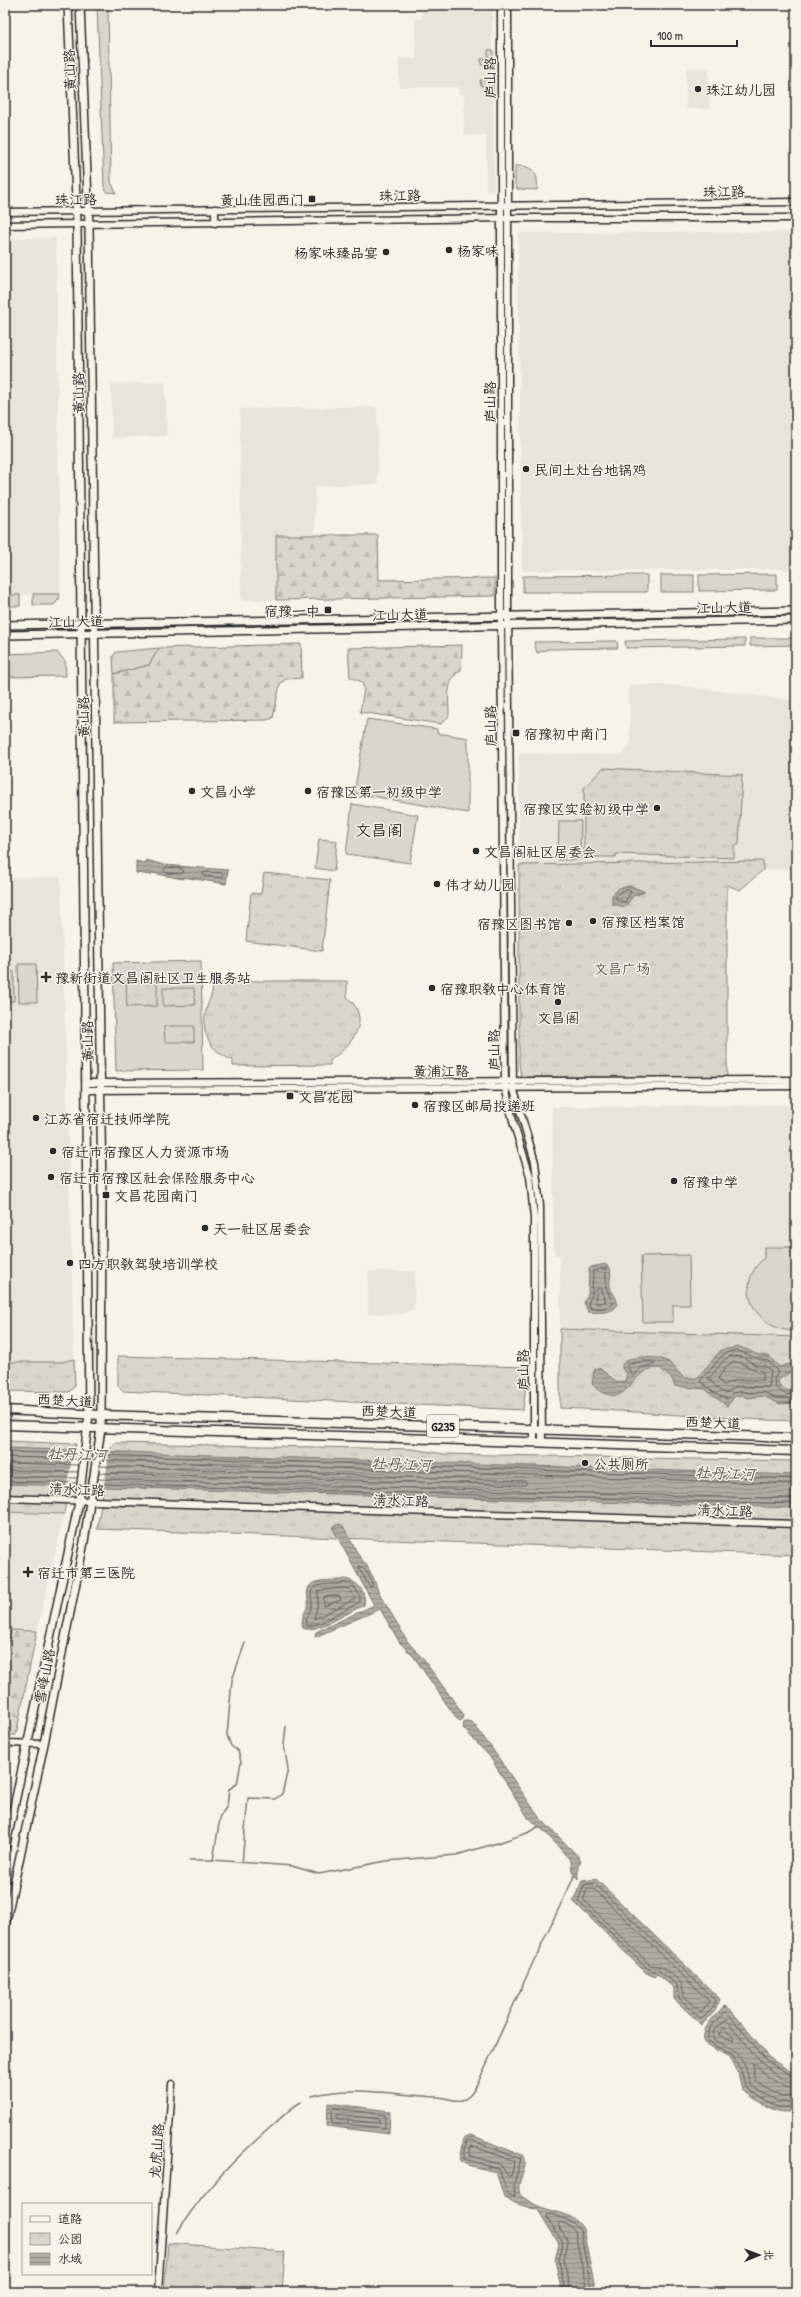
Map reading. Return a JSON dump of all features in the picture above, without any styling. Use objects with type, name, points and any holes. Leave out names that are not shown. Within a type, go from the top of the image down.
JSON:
[{"type":"highway","name":"西楚大道","points":[[5,1410],[101,1415],[796,1438]]},
{"type":"highway","name":"西楚大道","points":[[5,1425],[88,1427]]},
{"type":"highway","name":"G235","points":[[88,1427],[101,1429]]},
{"type":"highway","name":"西楚大道","points":[[101,1429],[796,1450]]},
{"type":"main road","name":"黄山路","points":[[68,5],[77,224],[87,1087],[89,1414]]},
{"type":"main road","name":"黄山路","points":[[80,5],[89,224],[100,1087],[101,1429]]},
{"type":"main road","name":"江山大道","points":[[5,624],[796,611]]},
{"type":"main road","name":"江山大道","points":[[5,635],[796,620]]},
{"type":"main road","name":"雪峰山路","points":[[5,1849],[79,1502],[89,1414]]},
{"type":"main road","name":"雪峰山路","points":[[5,1926],[44,1744],[93,1492],[101,1429]]},
{"type":"street","name":"庐山路","points":[[501,5],[501,219],[505,615]]},
{"type":"street","name":"庐山路","points":[[508,5],[509,218],[505,615],[505,1084],[514,1125],[530,1176],[534,1218],[538,1429]]},
{"type":"street","name":"珠江路","points":[[5,212],[796,202]]},
{"type":"street","points":[[442,206],[442,220]]},
{"type":"street","points":[[286,208],[286,222]]},
{"type":"street","points":[[215,209],[215,223]]},
{"type":"street","name":"珠江路","points":[[5,224],[215,223],[509,218],[796,218]]},
{"type":"street","name":"庐山路","points":[[505,625],[513,1084],[535,1162],[540,1206],[538,1442]]},
{"type":"street","name":"黄浦江路","points":[[513,1084],[796,1080]]},
{"type":"street","name":"黄浦江路","points":[[87,1087],[505,1084],[796,1086]]},
{"type":"street","name":"清水江路","points":[[5,1498],[79,1502],[796,1524]]},
{"type":"street","points":[[5,1743],[29,1742],[44,1744]]},
{"type":"street","name":"龙虎山路","points":[[158,2292],[172,2084]]},
{"type":"shaded area","points":[[422,5],[446,5],[447,11],[492,12],[494,192],[486,191],[486,135],[464,135],[464,94],[459,94],[459,87],[399,87],[399,58],[416,59],[415,19],[422,19]]},
{"type":"shaded area","name":"珠江幼儿园","points":[[686,68],[709,68],[709,109],[686,109]]},
{"type":"shaded area","points":[[796,232],[796,569],[522,571],[518,233]]},
{"type":"shaded area","points":[[5,238],[56,238],[60,594],[5,595]]},
{"type":"shaded area","points":[[165,382],[167,436],[112,438],[111,384]]},
{"type":"shaded area","points":[[377,407],[378,484],[315,486],[315,536],[276,536],[276,600],[241,600],[240,409]]},
{"type":"shaded area","name":"宿豫区实验初级中学","points":[[629,685],[674,685],[796,701],[796,869],[763,870],[763,861],[519,865],[519,753],[621,755],[630,746]]},
{"type":"shaded area","name":"江苏省宿迁技师学院","points":[[61,877],[74,1359],[62,1362],[5,1362],[5,878]]},
{"type":"shaded area","name":"宿豫中学","points":[[796,1105],[796,1337],[560,1329],[560,1255],[554,1255],[552,1107]]},
{"type":"shaded area","points":[[368,1271],[415,1271],[414,1309],[401,1314],[368,1314]]},
{"type":"shaded area","name":"宿迁市第三医院","points":[[5,1512],[64,1514],[37,1631],[5,1629]]},
{"type":"green space","points":[[97,5],[108,5],[111,182],[116,193],[106,192],[104,187]]},
{"type":"green space","points":[[488,50],[493,50],[493,65],[481,65],[481,59],[488,59]]},
{"type":"green space","points":[[480,80],[493,80],[493,96],[487,96],[487,86],[481,86]]},
{"type":"green space","points":[[515,166],[526,167],[534,171],[537,179],[537,190],[517,189],[515,185]]},
{"type":"green space","points":[[276,535],[378,535],[379,580],[495,578],[495,596],[276,600]]},
{"type":"green space","points":[[777,574],[777,590],[699,591],[699,575]]},
{"type":"green space","points":[[647,575],[647,592],[523,592],[523,576]]},
{"type":"green space","points":[[661,575],[694,575],[694,592],[661,592]]},
{"type":"green space","points":[[33,594],[60,594],[59,599],[54,605],[33,605]]},
{"type":"green space","points":[[5,595],[20,595],[20,606],[5,606]]},
{"type":"green space","points":[[750,638],[796,638],[796,645],[750,646]]},
{"type":"green space","points":[[745,639],[745,646],[626,648],[625,641]]},
{"type":"green space","points":[[617,641],[618,648],[548,649],[537,653],[534,642]]},
{"type":"green space","points":[[301,644],[302,678],[286,679],[280,684],[273,718],[267,720],[114,722],[114,674],[149,665],[159,648]]},
{"type":"green space","points":[[462,645],[461,670],[452,679],[450,684],[449,716],[441,724],[360,712],[364,689],[362,682],[350,677],[348,648]]},
{"type":"green space","points":[[159,648],[149,665],[114,674],[113,656],[116,652]]},
{"type":"green space","points":[[57,652],[65,661],[66,676],[5,677],[5,654]]},
{"type":"green space","points":[[367,719],[437,729],[437,733],[468,738],[468,813],[354,793]]},
{"type":"green space","points":[[603,768],[742,775],[739,845],[734,845],[734,858],[616,854],[616,857],[584,857],[584,788]]},
{"type":"green space","points":[[352,804],[418,815],[410,863],[346,854]]},
{"type":"green space","points":[[559,821],[581,821],[580,860],[558,860]]},
{"type":"green space","points":[[319,839],[337,841],[334,871],[315,868]]},
{"type":"green space","name":"文昌广场","points":[[763,861],[763,870],[740,890],[727,885],[727,1077],[521,1077],[519,1063],[519,865]]},
{"type":"green space","points":[[264,873],[330,880],[322,951],[246,941],[251,893],[261,894]]},
{"type":"green space","points":[[201,961],[203,1070],[116,1071],[113,963]]},
{"type":"green space","points":[[18,964],[36,964],[37,1002],[19,1002]]},
{"type":"green space","points":[[5,971],[14,972],[14,1001],[5,1001]]},
{"type":"green space","points":[[126,981],[157,981],[157,1006],[127,1007]]},
{"type":"green space","points":[[213,981],[347,981],[347,997],[355,1005],[359,1023],[352,1040],[330,1060],[330,1065],[233,1066],[233,1060],[225,1057],[213,1047],[206,1035],[205,1019],[207,1006],[212,994]]},
{"type":"green space","points":[[163,988],[194,988],[195,1005],[163,1006]]},
{"type":"green space","points":[[164,1026],[194,1026],[194,1042],[165,1042]]},
{"type":"green space","points":[[764,1247],[796,1247],[796,1331],[782,1329],[770,1324],[760,1316],[753,1306],[749,1294],[750,1282],[754,1270],[764,1258]]},
{"type":"green space","points":[[689,1255],[690,1305],[673,1305],[673,1322],[643,1322],[641,1256]]},
{"type":"green space","points":[[560,1329],[796,1337],[796,1421],[737,1419],[560,1408]]},
{"type":"green space","points":[[118,1356],[528,1367],[523,1410],[122,1391],[118,1385]]},
{"type":"green space","points":[[74,1359],[75,1386],[69,1392],[5,1391],[5,1362],[62,1362]]},
{"type":"green space","points":[[5,1441],[76,1444],[64,1514],[5,1512]]},
{"type":"green space","points":[[115,1443],[412,1449],[444,1454],[796,1461],[796,1555],[97,1529],[110,1450]]},
{"type":"green space","points":[[11,1630],[37,1631],[16,1735],[5,1735],[5,1659]]},
{"type":"green space","points":[[168,2243],[285,2252],[282,2292],[164,2292]]},
{"type":"water","points":[[146,860],[164,865],[228,870],[226,884],[183,877],[183,879],[152,873],[151,875],[136,873],[136,861],[144,863]]},
{"type":"water","points":[[631,886],[645,892],[633,896],[625,907],[612,904],[612,895],[619,888]]},
{"type":"water","points":[[605,1264],[610,1268],[610,1287],[617,1301],[617,1305],[606,1312],[588,1312],[584,1302],[588,1294],[589,1269],[591,1267]]},
{"type":"water","points":[[739,1347],[756,1354],[769,1356],[779,1367],[790,1364],[795,1365],[796,1374],[790,1372],[778,1380],[779,1386],[788,1391],[796,1388],[796,1403],[780,1404],[763,1396],[747,1398],[742,1395],[735,1396],[727,1406],[705,1389],[675,1386],[672,1379],[660,1368],[651,1369],[644,1372],[637,1377],[626,1390],[617,1395],[602,1392],[596,1389],[592,1384],[594,1370],[599,1368],[617,1382],[625,1381],[627,1373],[622,1369],[622,1364],[628,1359],[644,1357],[659,1358],[669,1362],[684,1378],[697,1378],[721,1350]]},
{"type":"water","name":"牡丹江河","points":[[5,1448],[796,1475],[796,1508],[5,1484]]},
{"type":"water","points":[[339,1524],[343,1526],[359,1556],[367,1566],[378,1591],[408,1642],[423,1659],[464,1715],[463,1719],[460,1721],[457,1719],[414,1657],[400,1643],[380,1609],[315,1637],[316,1632],[374,1605],[333,1529],[334,1526]]},
{"type":"water","points":[[344,1579],[357,1584],[364,1596],[364,1605],[323,1625],[315,1628],[303,1628],[302,1619],[308,1605],[307,1591],[310,1585],[318,1581]]},
{"type":"water","points":[[464,1722],[472,1722],[491,1747],[539,1817],[578,1856],[581,1862],[578,1866],[578,1879],[572,1872],[571,1861],[545,1832],[529,1819],[490,1757],[463,1728]]},
{"type":"water","points":[[596,1879],[720,1999],[715,2011],[702,2025],[674,1999],[674,1988],[657,1974],[654,1977],[645,1972],[573,1901],[582,1881]]},
{"type":"water","points":[[724,2006],[730,2009],[771,2059],[796,2075],[796,2110],[781,2112],[774,2110],[742,2090],[738,2072],[730,2057],[704,2043],[704,2032],[706,2027],[712,2018]]},
{"type":"water","points":[[328,2103],[390,2111],[389,2134],[327,2126]]},
{"type":"water","points":[[471,2135],[524,2156],[525,2166],[519,2186],[521,2196],[533,2204],[565,2214],[575,2220],[583,2229],[596,2292],[562,2292],[555,2260],[559,2244],[538,2210],[517,2204],[504,2197],[496,2172],[467,2165],[460,2161],[464,2137]]},
{"type":"pier","points":[[74,1448],[110,1450],[103,1490],[66,1489]]},
{"type":"waterway","points":[[213,1860],[221,1815],[227,1806],[229,1789],[237,1784],[241,1762],[238,1751],[231,1746],[227,1735],[232,1680],[245,1643]]},
{"type":"waterway","points":[[242,1863],[248,1798],[275,1799],[282,1794],[288,1769],[284,1745],[286,1726]]},
{"type":"waterway","points":[[189,1860],[213,1860],[292,1866],[319,1874],[386,1861],[456,1855],[501,1842],[527,1833],[538,1827]]},
{"type":"waterway","points":[[312,2096],[343,2091],[441,2097],[456,2100],[464,2099],[469,2096],[477,2085],[575,1875]]},
{"type":"waterway","points":[[177,2233],[197,2203],[220,2175],[289,2110],[301,2102]]},
{"type":"place","name":"珠江幼儿园","points":[[698,89]]},
{"type":"place","name":"黄山佳园西门","points":[[312,199]]},
{"type":"place","name":"杨家味","points":[[449,250]]},
{"type":"place","name":"杨家味臻品宴","points":[[386,252]]},
{"type":"place","name":"民间土灶台地锅鸡","points":[[526,469]]},
{"type":"place","name":"宿豫一中","points":[[328,610]]},
{"type":"place","name":"宿豫初中南门","points":[[516,733]]},
{"type":"place","name":"文昌小学","points":[[192,791]]},
{"type":"place","name":"宿豫区第一初级中学","points":[[308,791]]},
{"type":"place","name":"宿豫区实验初级中学","points":[[657,808]]},
{"type":"place","name":"文昌阁社区居委会","points":[[476,851]]},
{"type":"place","name":"伟才幼儿园","points":[[437,884]]},
{"type":"place","name":"宿豫区档案馆","points":[[593,921]]},
{"type":"place","name":"宿豫区图书馆","points":[[569,923]]},
{"type":"place","name":"豫新街道文昌阁社区卫生服务站","points":[[46,977]]},
{"type":"place","name":"宿豫职教中心体育馆","points":[[432,988]]},
{"type":"place","name":"文昌阁","points":[[558,1002]]},
{"type":"place","name":"文昌花园","points":[[290,1096]]},
{"type":"place","name":"宿豫区邮局投递班","points":[[415,1105]]},
{"type":"place","name":"江苏省宿迁技师学院","points":[[36,1118]]},
{"type":"place","name":"宿迁市宿豫区人力资源市场","points":[[53,1151]]},
{"type":"place","name":"宿迁市宿豫区社会保险服务中心","points":[[51,1177]]},
{"type":"place","name":"宿豫中学","points":[[674,1181]]},
{"type":"place","name":"文昌花园南门","points":[[106,1195]]},
{"type":"place","name":"天一社区居委会","points":[[205,1228]]},
{"type":"place","name":"四方职教驾驶培训学校","points":[[70,1263]]},
{"type":"place","name":"公共厕所","points":[[585,1463]]},
{"type":"place","name":"宿迁市第三医院","points":[[28,1572]]},
{"type":"district","name":"文昌阁","points":[[379,830]]}]
